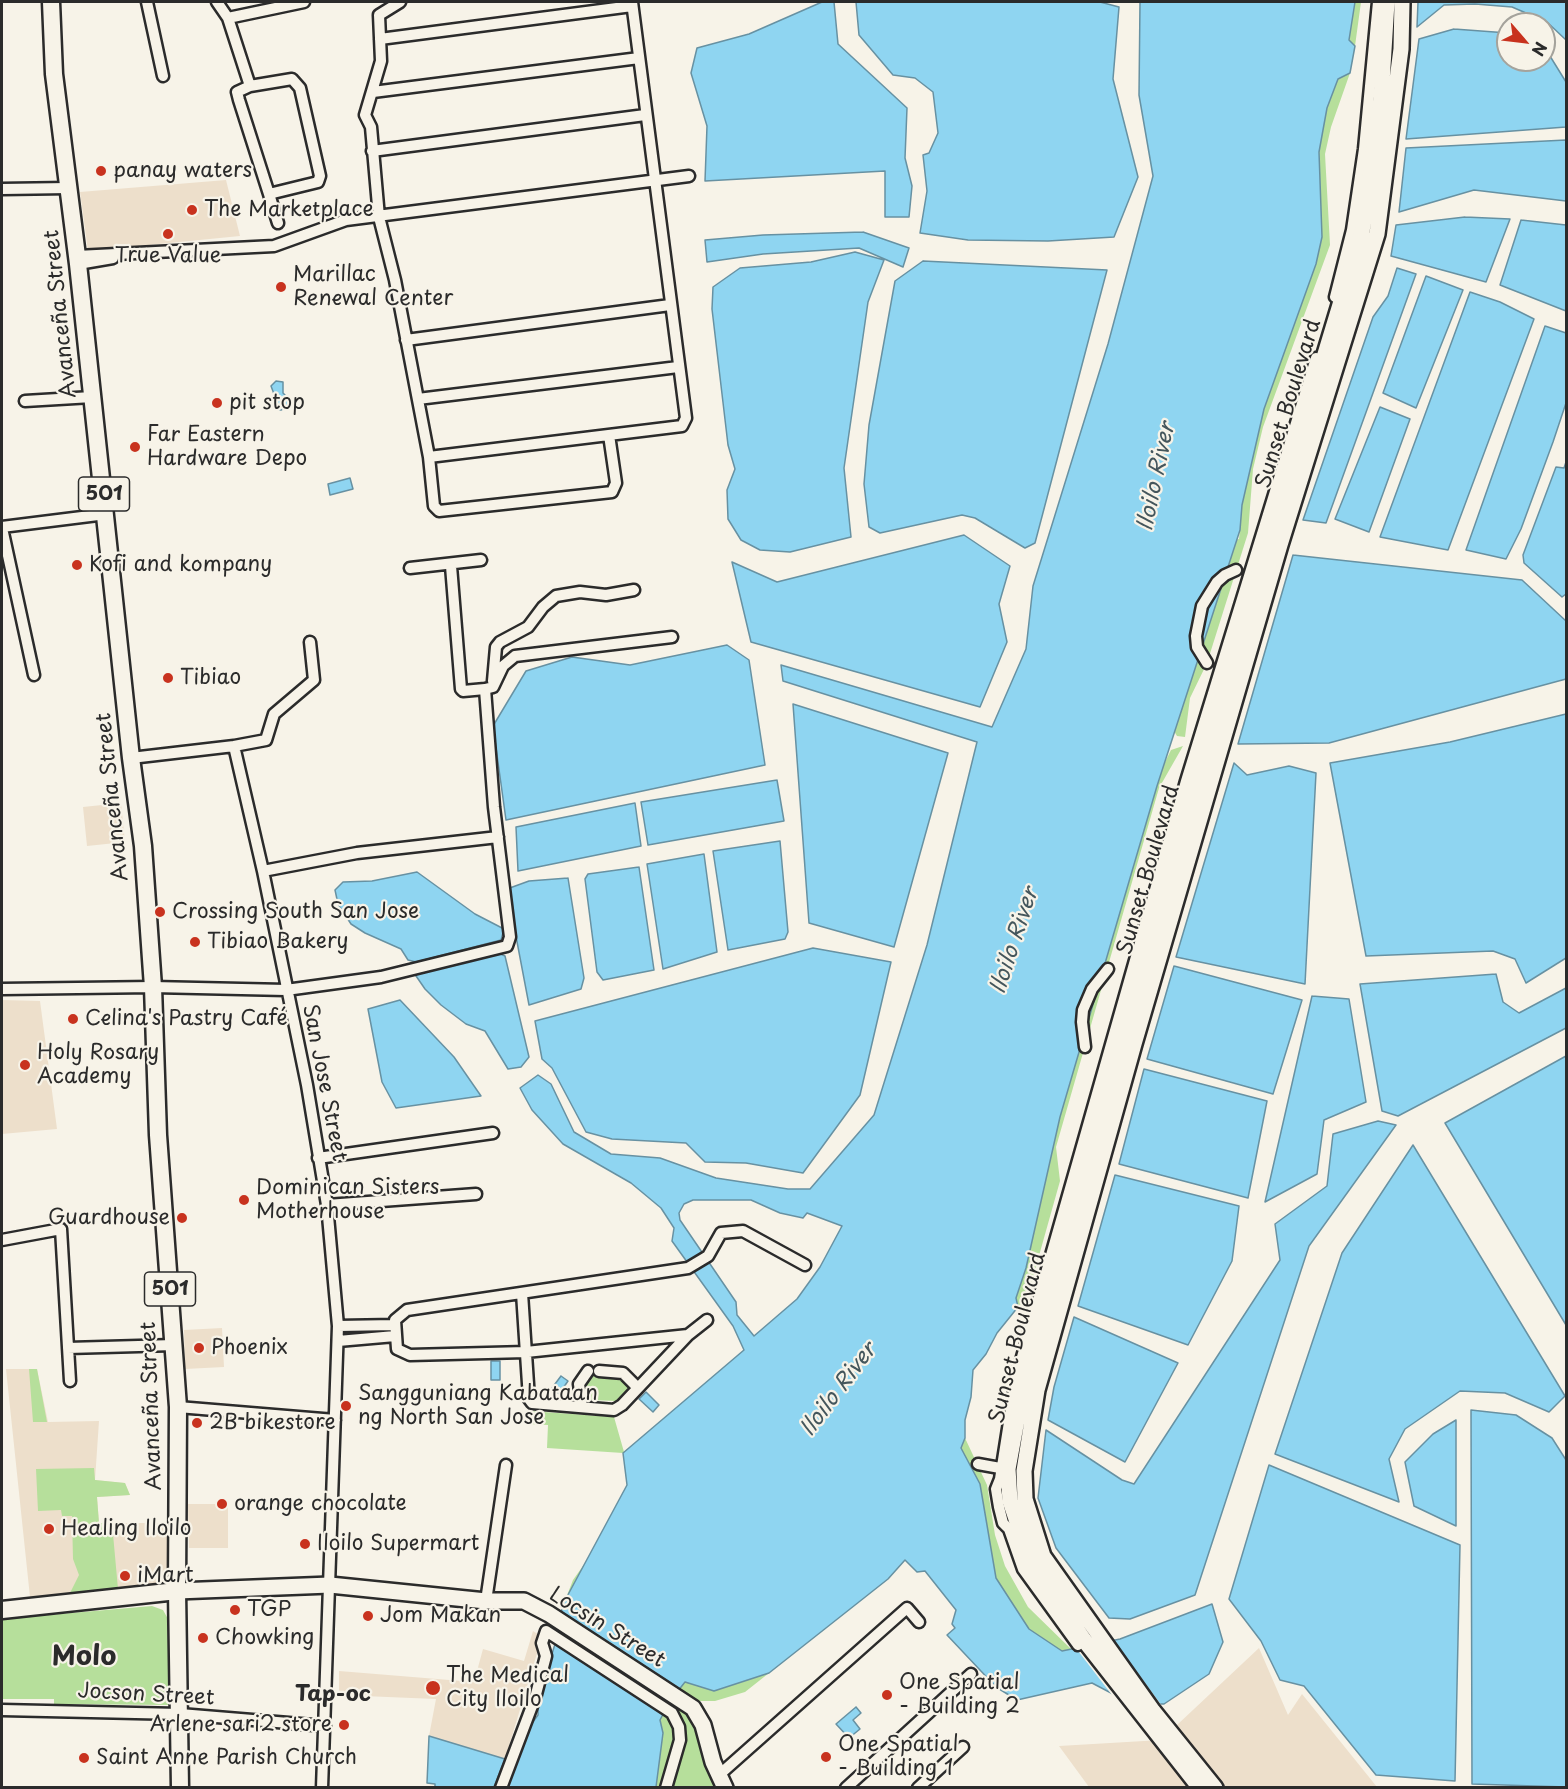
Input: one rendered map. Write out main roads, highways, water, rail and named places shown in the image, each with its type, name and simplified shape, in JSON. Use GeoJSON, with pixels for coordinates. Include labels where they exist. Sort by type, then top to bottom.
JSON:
{"type":"FeatureCollection","features":[{"type":"Feature","properties":{"kind":"main road","name":"Avanceña Street"},"geometry":{"type":"LineString","coordinates":[[51,2],[54,74],[78,260],[131,758],[143,846],[153,987],[158,1135],[178,1407],[177,1591]]}},
{"type":"Feature","properties":{"kind":"main road","name":"Sunset Boulevard"},"geometry":{"type":"LineString","coordinates":[[1369,233],[1387,2]]}},
{"type":"Feature","properties":{"kind":"main road","name":"Sunset Boulevard"},"geometry":{"type":"LineString","coordinates":[[1148,1714],[1086,1639],[1030,1562],[1010,1501],[1008,1469],[1024,1382],[1135,1017],[1193,790],[1369,233],[1401,49],[1401,2]]}},
{"type":"Feature","properties":{"kind":"main road","name":"Locsin Street"},"geometry":{"type":"LineString","coordinates":[[177,1591],[330,1585],[486,1601],[524,1601],[549,1614],[688,1704],[703,1725],[722,1781]]}},
{"type":"Feature","properties":{"kind":"main road"},"geometry":{"type":"LineString","coordinates":[[2,1610],[177,1591]]}},
{"type":"Feature","properties":{"kind":"main road","name":"501"},"geometry":{"type":"LineString","coordinates":[[177,1591],[180,1788]]}},
{"type":"Feature","properties":{"kind":"main road"},"geometry":{"type":"LineString","coordinates":[[1148,1714],[1200,1788]]}},
{"type":"Feature","properties":{"kind":"main road"},"geometry":{"type":"LineString","coordinates":[[1148,1714],[1215,1788]]}},
{"type":"Feature","properties":{"kind":"water"},"geometry":{"type":"Polygon","coordinates":[[[822,2],[834,2],[838,44],[907,108],[905,158],[912,186],[909,217],[885,217],[885,171],[705,181],[707,126],[691,73],[697,48],[749,34],[822,2]]]}},
{"type":"Feature","properties":{"kind":"water"},"geometry":{"type":"Polygon","coordinates":[[[856,2],[1100,2],[1119,7],[1113,79],[1138,177],[1114,237],[1048,241],[968,240],[920,233],[927,191],[923,155],[929,153],[938,133],[933,92],[915,78],[893,75],[859,35],[856,2]]]}},
{"type":"Feature","properties":{"kind":"water","name":"Iloilo River"},"geometry":{"type":"Polygon","coordinates":[[[1140,2],[1355,2],[1349,40],[1355,46],[1350,73],[1338,79],[1327,108],[1319,152],[1322,237],[1316,264],[1264,409],[1242,505],[1240,530],[1157,786],[1060,1117],[1026,1268],[1016,1298],[1018,1307],[997,1333],[986,1354],[973,1370],[971,1397],[965,1420],[965,1438],[961,1448],[980,1484],[996,1578],[1029,1629],[1062,1651],[1120,1639],[1212,1604],[1223,1642],[1209,1674],[1164,1704],[1132,1704],[1092,1683],[1017,1700],[996,1687],[947,1635],[955,1628],[952,1624],[956,1610],[925,1571],[917,1572],[905,1560],[888,1579],[769,1673],[714,1691],[685,1682],[670,1701],[660,1720],[663,1733],[656,1787],[504,1788],[527,1730],[538,1715],[538,1700],[555,1644],[563,1604],[627,1485],[623,1453],[744,1350],[733,1326],[672,1241],[674,1228],[661,1208],[631,1183],[563,1144],[532,1110],[520,1088],[538,1075],[551,1084],[574,1132],[611,1154],[660,1158],[716,1178],[788,1189],[810,1189],[874,1115],[927,945],[977,742],[783,681],[781,665],[992,727],[1026,649],[1033,586],[1108,344],[1153,176],[1139,95],[1140,2]],[[693,1200],[684,1204],[679,1213],[680,1220],[736,1302],[737,1315],[754,1336],[797,1299],[820,1267],[842,1226],[807,1213],[803,1218],[780,1213],[751,1200],[693,1200]]]}},
{"type":"Feature","properties":{"kind":"water"},"geometry":{"type":"Polygon","coordinates":[[[1418,2],[1566,2],[1566,40],[1556,31],[1556,12],[1524,12],[1512,7],[1475,4],[1444,5],[1417,27],[1418,2]]]}},
{"type":"Feature","properties":{"kind":"water"},"geometry":{"type":"Polygon","coordinates":[[[1454,29],[1496,32],[1496,72],[1556,72],[1556,66],[1566,82],[1566,127],[1406,139],[1419,39],[1454,29]]]}},
{"type":"Feature","properties":{"kind":"water"},"geometry":{"type":"Polygon","coordinates":[[[1566,140],[1566,201],[1474,190],[1399,212],[1406,148],[1566,140]]]}},
{"type":"Feature","properties":{"kind":"water"},"geometry":{"type":"Polygon","coordinates":[[[1465,217],[1510,219],[1486,282],[1391,256],[1396,225],[1465,217]]]}},
{"type":"Feature","properties":{"kind":"water"},"geometry":{"type":"Polygon","coordinates":[[[1521,220],[1566,225],[1566,311],[1500,285],[1521,220]]]}},
{"type":"Feature","properties":{"kind":"water"},"geometry":{"type":"Polygon","coordinates":[[[863,232],[909,248],[903,267],[859,248],[763,254],[707,262],[705,240],[763,235],[863,232]]]}},
{"type":"Feature","properties":{"kind":"water"},"geometry":{"type":"Polygon","coordinates":[[[855,252],[884,260],[868,302],[844,468],[851,537],[790,552],[760,550],[741,540],[728,519],[727,490],[735,469],[728,445],[712,309],[713,287],[740,268],[811,262],[855,252]]]}},
{"type":"Feature","properties":{"kind":"water"},"geometry":{"type":"Polygon","coordinates":[[[923,261],[1107,270],[1035,543],[1025,548],[975,518],[962,515],[880,533],[869,527],[864,484],[869,425],[895,281],[923,261]]]}},
{"type":"Feature","properties":{"kind":"water"},"geometry":{"type":"Polygon","coordinates":[[[1397,268],[1416,274],[1326,523],[1303,520],[1373,317],[1388,296],[1397,268]]]}},
{"type":"Feature","properties":{"kind":"water"},"geometry":{"type":"Polygon","coordinates":[[[1426,276],[1463,290],[1416,408],[1383,393],[1426,276]]]}},
{"type":"Feature","properties":{"kind":"water"},"geometry":{"type":"Polygon","coordinates":[[[1470,292],[1500,302],[1534,319],[1448,550],[1380,537],[1470,292]]]}},
{"type":"Feature","properties":{"kind":"water"},"geometry":{"type":"Polygon","coordinates":[[[1545,326],[1566,333],[1566,403],[1553,442],[1521,529],[1506,559],[1466,550],[1545,326]]]}},
{"type":"Feature","properties":{"kind":"water"},"geometry":{"type":"Polygon","coordinates":[[[276,381],[283,382],[283,393],[290,400],[288,406],[281,410],[275,409],[271,403],[274,394],[271,386],[276,381]]]}},
{"type":"Feature","properties":{"kind":"water"},"geometry":{"type":"Polygon","coordinates":[[[1380,407],[1410,419],[1369,532],[1335,519],[1380,407]]]}},
{"type":"Feature","properties":{"kind":"water"},"geometry":{"type":"Polygon","coordinates":[[[1566,462],[1566,594],[1562,597],[1524,563],[1523,555],[1556,467],[1564,468],[1566,462]]]}},
{"type":"Feature","properties":{"kind":"water"},"geometry":{"type":"Polygon","coordinates":[[[350,478],[353,489],[330,495],[328,484],[350,478]]]}},
{"type":"Feature","properties":{"kind":"water"},"geometry":{"type":"Polygon","coordinates":[[[964,535],[1010,566],[999,604],[1007,642],[980,707],[751,642],[732,562],[777,582],[964,535]]]}},
{"type":"Feature","properties":{"kind":"water"},"geometry":{"type":"Polygon","coordinates":[[[1293,555],[1522,580],[1566,621],[1566,679],[1329,743],[1238,744],[1293,555]]]}},
{"type":"Feature","properties":{"kind":"water"},"geometry":{"type":"Polygon","coordinates":[[[727,645],[749,660],[765,765],[506,820],[493,726],[526,671],[572,657],[630,665],[727,645]]]}},
{"type":"Feature","properties":{"kind":"water"},"geometry":{"type":"Polygon","coordinates":[[[793,704],[948,753],[894,947],[809,923],[793,704]]]}},
{"type":"Feature","properties":{"kind":"water"},"geometry":{"type":"Polygon","coordinates":[[[1566,714],[1566,958],[1526,983],[1515,959],[1493,951],[1366,956],[1330,763],[1450,742],[1566,714]]]}},
{"type":"Feature","properties":{"kind":"water"},"geometry":{"type":"Polygon","coordinates":[[[1234,763],[1247,775],[1289,766],[1316,773],[1305,984],[1176,957],[1234,763]]]}},
{"type":"Feature","properties":{"kind":"water"},"geometry":{"type":"Polygon","coordinates":[[[777,780],[784,821],[648,845],[641,802],[777,780]]]}},
{"type":"Feature","properties":{"kind":"water"},"geometry":{"type":"Polygon","coordinates":[[[635,803],[641,846],[518,871],[516,827],[635,803]]]}},
{"type":"Feature","properties":{"kind":"water"},"geometry":{"type":"Polygon","coordinates":[[[780,841],[788,932],[785,939],[728,950],[713,851],[780,841]]]}},
{"type":"Feature","properties":{"kind":"water"},"geometry":{"type":"Polygon","coordinates":[[[704,854],[717,952],[663,969],[647,864],[704,854]]]}},
{"type":"Feature","properties":{"kind":"water"},"geometry":{"type":"Polygon","coordinates":[[[639,867],[654,970],[603,980],[597,972],[585,879],[588,874],[639,867]]]}},
{"type":"Feature","properties":{"kind":"water"},"geometry":{"type":"Polygon","coordinates":[[[417,872],[475,914],[504,929],[501,940],[416,962],[408,960],[401,949],[351,924],[338,904],[335,890],[343,882],[372,881],[417,872]]]}},
{"type":"Feature","properties":{"kind":"water"},"geometry":{"type":"Polygon","coordinates":[[[568,878],[584,978],[581,989],[529,1005],[507,889],[529,881],[568,878]]]}},
{"type":"Feature","properties":{"kind":"water"},"geometry":{"type":"Polygon","coordinates":[[[813,948],[891,962],[860,1095],[803,1173],[746,1163],[705,1162],[686,1143],[612,1139],[586,1132],[552,1068],[542,1059],[535,1021],[813,948]]]}},
{"type":"Feature","properties":{"kind":"water"},"geometry":{"type":"Polygon","coordinates":[[[496,952],[505,956],[529,1057],[521,1067],[508,1069],[485,1031],[466,1024],[441,1005],[425,989],[414,973],[496,952]]]}},
{"type":"Feature","properties":{"kind":"water"},"geometry":{"type":"Polygon","coordinates":[[[1174,966],[1302,1000],[1273,1094],[1147,1059],[1174,966]]]}},
{"type":"Feature","properties":{"kind":"water"},"geometry":{"type":"Polygon","coordinates":[[[1496,974],[1503,1002],[1519,1013],[1566,988],[1566,1028],[1398,1116],[1382,1111],[1360,984],[1496,974]]]}},
{"type":"Feature","properties":{"kind":"water"},"geometry":{"type":"Polygon","coordinates":[[[1312,996],[1349,999],[1366,1102],[1324,1120],[1317,1174],[1265,1202],[1312,996]]]}},
{"type":"Feature","properties":{"kind":"water"},"geometry":{"type":"Polygon","coordinates":[[[400,1000],[454,1057],[481,1096],[396,1108],[382,1082],[368,1009],[400,1000]]]}},
{"type":"Feature","properties":{"kind":"water"},"geometry":{"type":"Polygon","coordinates":[[[1566,1056],[1566,1325],[1445,1123],[1566,1056]]]}},
{"type":"Feature","properties":{"kind":"water"},"geometry":{"type":"Polygon","coordinates":[[[1144,1069],[1267,1101],[1248,1198],[1119,1164],[1144,1069]]]}},
{"type":"Feature","properties":{"kind":"water"},"geometry":{"type":"Polygon","coordinates":[[[1378,1121],[1396,1125],[1309,1246],[1195,1595],[1130,1619],[1109,1618],[1056,1548],[1038,1498],[1046,1430],[1122,1480],[1134,1484],[1280,1260],[1275,1224],[1327,1186],[1333,1134],[1378,1121]]]}},
{"type":"Feature","properties":{"kind":"water"},"geometry":{"type":"Polygon","coordinates":[[[1413,1145],[1565,1396],[1549,1412],[1505,1393],[1460,1391],[1405,1429],[1389,1459],[1399,1502],[1275,1454],[1342,1253],[1413,1145]]]}},
{"type":"Feature","properties":{"kind":"water"},"geometry":{"type":"Polygon","coordinates":[[[1115,1175],[1239,1206],[1232,1261],[1188,1345],[1078,1306],[1115,1175]]]}},
{"type":"Feature","properties":{"kind":"water"},"geometry":{"type":"Polygon","coordinates":[[[1074,1317],[1178,1363],[1125,1462],[1048,1420],[1054,1387],[1074,1317]]]}},
{"type":"Feature","properties":{"kind":"water"},"geometry":{"type":"Polygon","coordinates":[[[491,1361],[500,1361],[500,1380],[491,1380],[491,1361]]]}},
{"type":"Feature","properties":{"kind":"water"},"geometry":{"type":"Polygon","coordinates":[[[561,1376],[568,1381],[559,1394],[552,1388],[561,1376]]]}},
{"type":"Feature","properties":{"kind":"water"},"geometry":{"type":"Polygon","coordinates":[[[646,1392],[659,1405],[653,1412],[639,1399],[646,1392]]]}},
{"type":"Feature","properties":{"kind":"water"},"geometry":{"type":"Polygon","coordinates":[[[1471,1410],[1516,1415],[1552,1438],[1566,1460],[1566,1787],[1472,1784],[1471,1410]]]}},
{"type":"Feature","properties":{"kind":"water"},"geometry":{"type":"Polygon","coordinates":[[[1456,1420],[1456,1526],[1414,1506],[1405,1462],[1433,1434],[1456,1420]]]}},
{"type":"Feature","properties":{"kind":"water"},"geometry":{"type":"Polygon","coordinates":[[[1269,1465],[1460,1545],[1455,1781],[1376,1775],[1304,1686],[1280,1680],[1261,1641],[1229,1599],[1269,1465]]]}},
{"type":"Feature","properties":{"kind":"water"},"geometry":{"type":"Polygon","coordinates":[[[856,1707],[861,1713],[853,1720],[860,1729],[849,1738],[836,1724],[856,1707]]]}},
{"type":"Feature","properties":{"kind":"water"},"geometry":{"type":"Polygon","coordinates":[[[429,1736],[505,1759],[494,1787],[435,1787],[435,1784],[427,1783],[429,1736]]]}},
{"type":"Feature","properties":{"kind":"place","name":"panay waters"},"geometry":{"type":"Point","coordinates":[101,171]}},
{"type":"Feature","properties":{"kind":"place","name":"The Marketplace"},"geometry":{"type":"Point","coordinates":[192,210]}},
{"type":"Feature","properties":{"kind":"place","name":"True Value"},"geometry":{"type":"Point","coordinates":[168,234]}},
{"type":"Feature","properties":{"kind":"place","name":"Marillac Renewal Center"},"geometry":{"type":"Point","coordinates":[281,287]}},
{"type":"Feature","properties":{"kind":"place","name":"pit stop"},"geometry":{"type":"Point","coordinates":[217,403]}},
{"type":"Feature","properties":{"kind":"place","name":"Far Eastern Hardware Depo"},"geometry":{"type":"Point","coordinates":[135,447]}},
{"type":"Feature","properties":{"kind":"place","name":"Kofi and kompany"},"geometry":{"type":"Point","coordinates":[77,565]}},
{"type":"Feature","properties":{"kind":"place","name":"Tibiao"},"geometry":{"type":"Point","coordinates":[168,678]}},
{"type":"Feature","properties":{"kind":"place","name":"Crossing South San Jose"},"geometry":{"type":"Point","coordinates":[160,912]}},
{"type":"Feature","properties":{"kind":"place","name":"Tibiao Bakery"},"geometry":{"type":"Point","coordinates":[195,942]}},
{"type":"Feature","properties":{"kind":"place","name":"Celina's Pastry Café"},"geometry":{"type":"Point","coordinates":[73,1019]}},
{"type":"Feature","properties":{"kind":"place","name":"Holy Rosary Academy"},"geometry":{"type":"Point","coordinates":[25,1065]}},
{"type":"Feature","properties":{"kind":"place","name":"Dominican Sisters Motherhouse"},"geometry":{"type":"Point","coordinates":[244,1200]}},
{"type":"Feature","properties":{"kind":"place","name":"Guardhouse"},"geometry":{"type":"Point","coordinates":[182,1218]}},
{"type":"Feature","properties":{"kind":"place","name":"Phoenix"},"geometry":{"type":"Point","coordinates":[199,1348]}},
{"type":"Feature","properties":{"kind":"place","name":"Sangguniang Kabataan ng North San Jose"},"geometry":{"type":"Point","coordinates":[346,1406]}},
{"type":"Feature","properties":{"kind":"place","name":"2B bikestore"},"geometry":{"type":"Point","coordinates":[197,1423]}},
{"type":"Feature","properties":{"kind":"place","name":"orange chocolate"},"geometry":{"type":"Point","coordinates":[222,1504]}},
{"type":"Feature","properties":{"kind":"place","name":"Healing Iloilo"},"geometry":{"type":"Point","coordinates":[49,1529]}},
{"type":"Feature","properties":{"kind":"place","name":"Iloilo Supermart"},"geometry":{"type":"Point","coordinates":[305,1544]}},
{"type":"Feature","properties":{"kind":"place","name":"iMart"},"geometry":{"type":"Point","coordinates":[125,1576]}},
{"type":"Feature","properties":{"kind":"place","name":"TGP"},"geometry":{"type":"Point","coordinates":[235,1610]}},
{"type":"Feature","properties":{"kind":"place","name":"Jom Makan"},"geometry":{"type":"Point","coordinates":[368,1616]}},
{"type":"Feature","properties":{"kind":"place","name":"Chowking"},"geometry":{"type":"Point","coordinates":[203,1638]}},
{"type":"Feature","properties":{"kind":"place","name":"The Medical City Iloilo"},"geometry":{"type":"Point","coordinates":[433,1688]}},
{"type":"Feature","properties":{"kind":"place","name":"One Spatial - Building 2"},"geometry":{"type":"Point","coordinates":[887,1695]}},
{"type":"Feature","properties":{"kind":"place","name":"Arlene sari2 store"},"geometry":{"type":"Point","coordinates":[344,1725]}},
{"type":"Feature","properties":{"kind":"place","name":"One Spatial - Building 1"},"geometry":{"type":"Point","coordinates":[826,1757]}},
{"type":"Feature","properties":{"kind":"place","name":"Saint Anne Parish Church"},"geometry":{"type":"Point","coordinates":[84,1758]}},
{"type":"Feature","properties":{"kind":"district","name":"Molo"},"geometry":{"type":"Point","coordinates":[84,1658]}},
{"type":"Feature","properties":{"kind":"district","name":"Tap-oc"},"geometry":{"type":"Point","coordinates":[333,1695]}}]}
